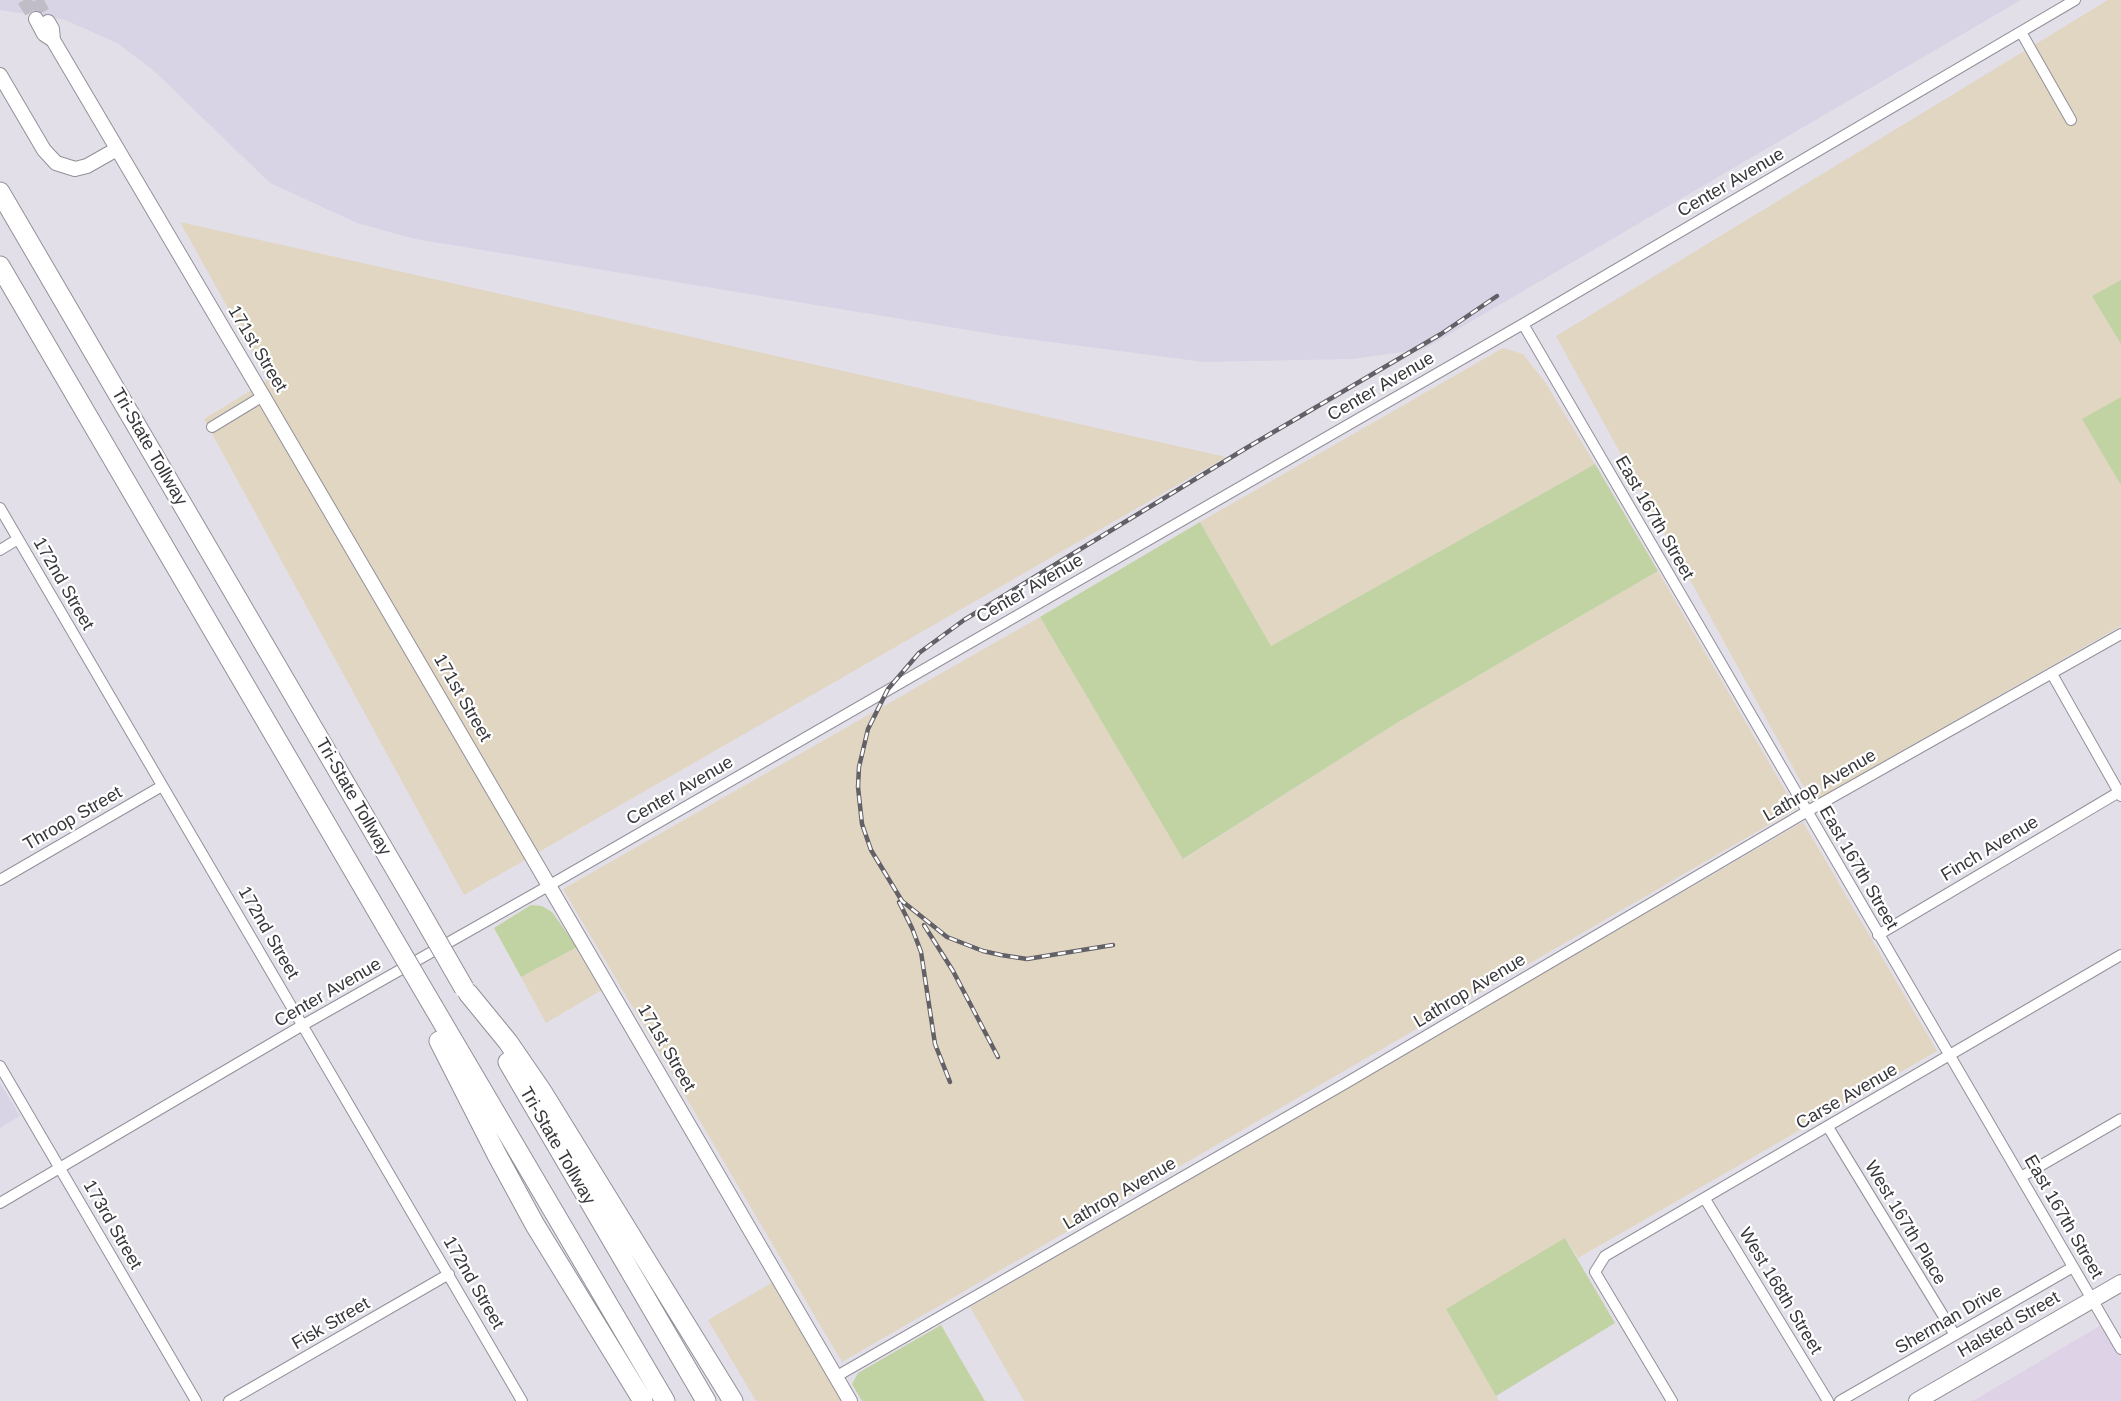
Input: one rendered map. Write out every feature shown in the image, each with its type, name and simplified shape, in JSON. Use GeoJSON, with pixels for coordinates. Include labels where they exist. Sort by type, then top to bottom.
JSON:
{"type":"FeatureCollection","features":[{"type":"Feature","properties":{"kind":"highway","name":"Tri-State Tollway"},"geometry":{"type":"LineString","coordinates":[[0,192],[706,1401]]}},
{"type":"Feature","properties":{"kind":"highway","name":"Tri-State Tollway"},"geometry":{"type":"LineString","coordinates":[[0,266],[389,932],[430,1011],[665,1401]]}},
{"type":"Feature","properties":{"kind":"highway"},"geometry":{"type":"LineString","coordinates":[[466,990],[508,1042],[543,1093],[733,1401]]}},
{"type":"Feature","properties":{"kind":"highway"},"geometry":{"type":"LineString","coordinates":[[430,1011],[497,1156],[535,1225],[628,1380],[643,1401]]}},
{"type":"Feature","properties":{"kind":"highway"},"geometry":{"type":"LineString","coordinates":[[628,1380],[637,1401]]}},
{"type":"Feature","properties":{"kind":"main road","name":"Halsted Street"},"geometry":{"type":"LineString","coordinates":[[1917,1401],[2121,1283]]}},
{"type":"Feature","properties":{"kind":"street","name":"Center Avenue"},"geometry":{"type":"LineString","coordinates":[[0,1203],[303,1025],[550,886],[1523,324],[2075,0]]}},
{"type":"Feature","properties":{"kind":"street","name":"171st Street"},"geometry":{"type":"LineString","coordinates":[[42,20],[44,34],[53,40],[263,396],[850,1401]]}},
{"type":"Feature","properties":{"kind":"street"},"geometry":{"type":"LineString","coordinates":[[2021,32],[2071,120]]}},
{"type":"Feature","properties":{"kind":"street"},"geometry":{"type":"LineString","coordinates":[[0,75],[44,150],[56,163],[74,169],[86,166],[117,149]]}},
{"type":"Feature","properties":{"kind":"street","name":"East 167th Street"},"geometry":{"type":"LineString","coordinates":[[1523,324],[2121,1349]]}},
{"type":"Feature","properties":{"kind":"street"},"geometry":{"type":"LineString","coordinates":[[212,427],[263,396]]}},
{"type":"Feature","properties":{"kind":"street","name":"172nd Street"},"geometry":{"type":"LineString","coordinates":[[0,508],[522,1401]]}},
{"type":"Feature","properties":{"kind":"street"},"geometry":{"type":"LineString","coordinates":[[0,550],[18,539]]}},
{"type":"Feature","properties":{"kind":"street","name":"Lathrop Avenue"},"geometry":{"type":"LineString","coordinates":[[836,1376],[1346,1083],[1806,812],[2121,634]]}},
{"type":"Feature","properties":{"kind":"street"},"geometry":{"type":"LineString","coordinates":[[2052,674],[2120,794]]}},
{"type":"Feature","properties":{"kind":"street","name":"Throop Street"},"geometry":{"type":"LineString","coordinates":[[0,880],[162,786]]}},
{"type":"Feature","properties":{"kind":"street","name":"Finch Avenue"},"geometry":{"type":"LineString","coordinates":[[1878,935],[2120,794]]}},
{"type":"Feature","properties":{"kind":"street","name":"Carse Avenue"},"geometry":{"type":"LineString","coordinates":[[1672,1401],[1595,1272],[1605,1256],[2121,955]]}},
{"type":"Feature","properties":{"kind":"street","name":"173rd Street"},"geometry":{"type":"LineString","coordinates":[[0,1066],[196,1401]]}},
{"type":"Feature","properties":{"kind":"street"},"geometry":{"type":"LineString","coordinates":[[2021,1177],[2121,1119]]}},
{"type":"Feature","properties":{"kind":"street","name":"West 167th Place"},"geometry":{"type":"LineString","coordinates":[[1828,1127],[1955,1335]]}},
{"type":"Feature","properties":{"kind":"street","name":"West 168th Street"},"geometry":{"type":"LineString","coordinates":[[1705,1199],[1828,1401]]}},
{"type":"Feature","properties":{"kind":"street","name":"Sherman Drive"},"geometry":{"type":"LineString","coordinates":[[1840,1401],[2074,1267]]}},
{"type":"Feature","properties":{"kind":"street","name":"Fisk Street"},"geometry":{"type":"LineString","coordinates":[[229,1401],[449,1274]]}},
{"type":"Feature","properties":{"kind":"shaded area"},"geometry":{"type":"Polygon","coordinates":[[[0,0],[2021,0],[1424,349],[1353,359],[1204,362],[1004,336],[415,239],[357,223],[270,183],[153,70],[117,43],[65,20],[0,10],[0,0]]]}},
{"type":"Feature","properties":{"kind":"shaded area"},"geometry":{"type":"Polygon","coordinates":[[[2108,0],[2121,0],[2121,626],[1812,802],[1556,336],[2108,0]]]}},
{"type":"Feature","properties":{"kind":"shaded area"},"geometry":{"type":"Polygon","coordinates":[[[180,222],[1226,457],[464,895],[204,419],[268,380],[180,222]]]}},
{"type":"Feature","properties":{"kind":"shaded area"},"geometry":{"type":"Polygon","coordinates":[[[1503,348],[1523,354],[1545,382],[1595,464],[1271,646],[1200,522],[1503,348]]]}},
{"type":"Feature","properties":{"kind":"shaded area"},"geometry":{"type":"Polygon","coordinates":[[[1658,571],[1796,809],[842,1362],[563,889],[1040,617],[1184,859],[1395,724],[1658,571]]]}},
{"type":"Feature","properties":{"kind":"shaded area"},"geometry":{"type":"Polygon","coordinates":[[[1803,822],[1937,1051],[1578,1258],[1566,1239],[1446,1309],[1499,1401],[1024,1401],[970,1307],[1803,822]]]}},
{"type":"Feature","properties":{"kind":"shaded area"},"geometry":{"type":"Polygon","coordinates":[[[577,947],[602,990],[546,1023],[521,977],[577,947]]]}},
{"type":"Feature","properties":{"kind":"shaded area"},"geometry":{"type":"Polygon","coordinates":[[[0,1083],[20,1116],[0,1128],[0,1083]]]}},
{"type":"Feature","properties":{"kind":"shaded area"},"geometry":{"type":"Polygon","coordinates":[[[773,1282],[842,1401],[756,1401],[708,1320],[773,1282]]]}},
{"type":"Feature","properties":{"kind":"shaded area"},"geometry":{"type":"Polygon","coordinates":[[[2106,1322],[2121,1349],[2121,1401],[1973,1401],[2106,1322]]]}},
{"type":"Feature","properties":{"kind":"green space"},"geometry":{"type":"Polygon","coordinates":[[[2121,280],[2121,344],[2092,296],[2121,280]]]}},
{"type":"Feature","properties":{"kind":"green space"},"geometry":{"type":"Polygon","coordinates":[[[2121,397],[2121,485],[2082,419],[2121,397]]]}},
{"type":"Feature","properties":{"kind":"green space"},"geometry":{"type":"Polygon","coordinates":[[[1595,464],[1658,571],[1395,724],[1183,859],[1040,617],[1200,522],[1271,646],[1595,464]]]}},
{"type":"Feature","properties":{"kind":"green space"},"geometry":{"type":"Polygon","coordinates":[[[531,905],[542,906],[552,912],[577,947],[521,977],[494,928],[531,905]]]}},
{"type":"Feature","properties":{"kind":"green space"},"geometry":{"type":"Polygon","coordinates":[[[1565,1238],[1615,1323],[1496,1396],[1446,1309],[1565,1238]]]}},
{"type":"Feature","properties":{"kind":"green space"},"geometry":{"type":"Polygon","coordinates":[[[941,1325],[985,1401],[862,1401],[852,1384],[858,1373],[941,1325]]]}},
{"type":"Feature","properties":{"kind":"tunnel"},"geometry":{"type":"LineString","coordinates":[[24,0],[36,19]]}},
{"type":"Feature","properties":{"kind":"tunnel"},"geometry":{"type":"LineString","coordinates":[[36,0],[48,22]]}},
{"type":"Feature","properties":{"kind":"railway"},"geometry":{"type":"LineString","coordinates":[[1113,945],[1027,959],[1001,955],[983,951],[947,937],[902,901],[871,850],[862,824],[858,787],[859,767],[868,729],[888,689],[919,653],[964,620],[1248,447],[1441,334],[1497,296]]}},
{"type":"Feature","properties":{"kind":"railway"},"geometry":{"type":"LineString","coordinates":[[899,902],[921,952],[935,1044],[950,1082]]}},
{"type":"Feature","properties":{"kind":"railway"},"geometry":{"type":"LineString","coordinates":[[924,925],[953,971],[998,1057]]}}]}
